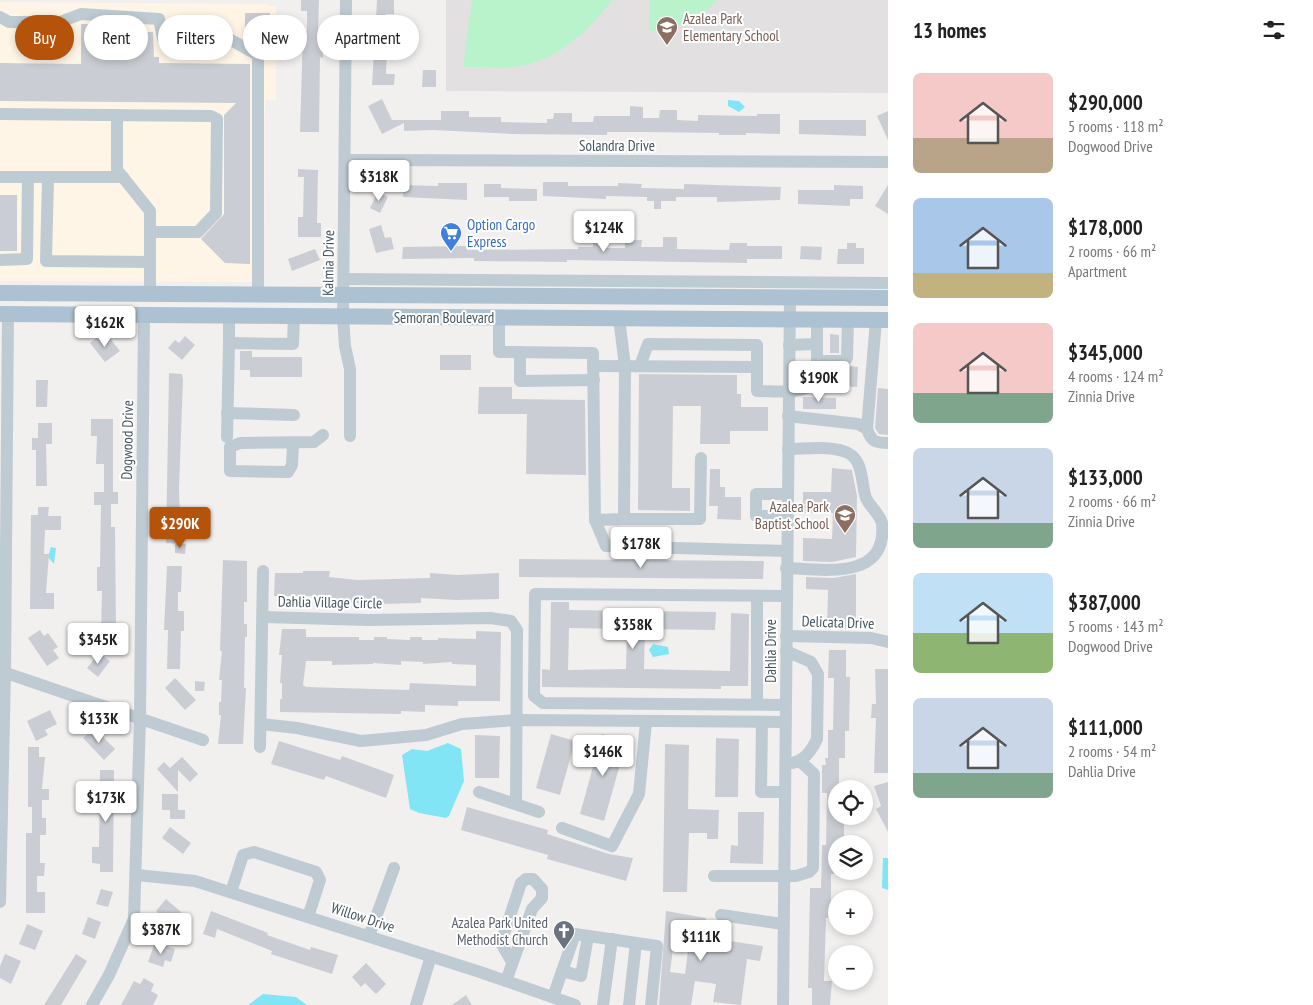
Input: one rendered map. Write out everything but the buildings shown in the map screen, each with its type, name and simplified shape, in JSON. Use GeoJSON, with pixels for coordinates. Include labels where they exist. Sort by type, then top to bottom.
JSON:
{"type":"FeatureCollection","features":[{"type":"Feature","properties":{"kind":"main road","name":"Semoran Boulevard"},"geometry":{"type":"LineString","coordinates":[[0,293],[258,294],[344,287],[888,298]]}},
{"type":"Feature","properties":{"kind":"main road","name":"Semoran Boulevard"},"geometry":{"type":"LineString","coordinates":[[4,314],[817,319],[848,320],[880,325]]}},
{"type":"Feature","properties":{"kind":"street","name":"Kalmia Drive"},"geometry":{"type":"LineString","coordinates":[[346,0],[343,316],[345,346],[350,369],[350,436]]}},
{"type":"Feature","properties":{"kind":"street"},"geometry":{"type":"LineString","coordinates":[[0,17],[9,22],[60,22],[81,14],[159,19],[163,38],[229,38],[258,55],[258,294]]}},
{"type":"Feature","properties":{"kind":"street"},"geometry":{"type":"LineString","coordinates":[[0,114],[212,116],[217,118],[216,213],[198,232],[150,232]]}},
{"type":"Feature","properties":{"kind":"street"},"geometry":{"type":"LineString","coordinates":[[117,115],[117,170],[150,211],[150,294]]}},
{"type":"Feature","properties":{"kind":"street","name":"Solandra Drive"},"geometry":{"type":"LineString","coordinates":[[345,160],[888,162]]}},
{"type":"Feature","properties":{"kind":"street"},"geometry":{"type":"LineString","coordinates":[[0,177],[122,176]]}},
{"type":"Feature","properties":{"kind":"street"},"geometry":{"type":"LineString","coordinates":[[0,260],[27,259],[28,177]]}},
{"type":"Feature","properties":{"kind":"street"},"geometry":{"type":"LineString","coordinates":[[48,177],[46,261],[150,262]]}},
{"type":"Feature","properties":{"kind":"street"},"geometry":{"type":"LineString","coordinates":[[344,287],[888,283]]}},
{"type":"Feature","properties":{"kind":"street","name":"Dahlia Drive"},"geometry":{"type":"LineString","coordinates":[[783,1005],[790,297]]}},
{"type":"Feature","properties":{"kind":"street"},"geometry":{"type":"LineString","coordinates":[[0,902],[4,314]]}},
{"type":"Feature","properties":{"kind":"street","name":"Dogwood Drive"},"geometry":{"type":"LineString","coordinates":[[92,1005],[109,975],[134,919],[137,875],[140,718],[144,316]]}},
{"type":"Feature","properties":{"kind":"street"},"geometry":{"type":"LineString","coordinates":[[228,436],[229,316]]}},
{"type":"Feature","properties":{"kind":"street"},"geometry":{"type":"LineString","coordinates":[[229,342],[293,344],[294,316]]}},
{"type":"Feature","properties":{"kind":"street"},"geometry":{"type":"LineString","coordinates":[[499,317],[499,352],[593,352],[595,520],[606,546],[786,551]]}},
{"type":"Feature","properties":{"kind":"street"},"geometry":{"type":"LineString","coordinates":[[619,318],[625,366],[624,519]]}},
{"type":"Feature","properties":{"kind":"street"},"geometry":{"type":"LineString","coordinates":[[640,366],[648,344],[757,345],[757,391],[789,391],[811,386],[815,383],[817,361],[817,319]]}},
{"type":"Feature","properties":{"kind":"street"},"geometry":{"type":"LineString","coordinates":[[817,361],[844,361],[847,358],[848,320]]}},
{"type":"Feature","properties":{"kind":"street"},"geometry":{"type":"LineString","coordinates":[[880,325],[866,429],[871,440],[876,443],[888,443]]}},
{"type":"Feature","properties":{"kind":"street"},"geometry":{"type":"LineString","coordinates":[[789,344],[817,344]]}},
{"type":"Feature","properties":{"kind":"street"},"geometry":{"type":"LineString","coordinates":[[520,352],[520,381],[594,380]]}},
{"type":"Feature","properties":{"kind":"street"},"geometry":{"type":"LineString","coordinates":[[593,366],[757,367]]}},
{"type":"Feature","properties":{"kind":"street"},"geometry":{"type":"LineString","coordinates":[[227,413],[294,415]]}},
{"type":"Feature","properties":{"kind":"street"},"geometry":{"type":"LineString","coordinates":[[788,416],[858,424],[866,429]]}},
{"type":"Feature","properties":{"kind":"street"},"geometry":{"type":"LineString","coordinates":[[293,444],[292,465],[288,472],[230,471],[230,447],[240,444],[314,442],[324,435]]}},
{"type":"Feature","properties":{"kind":"street"},"geometry":{"type":"LineString","coordinates":[[786,568],[854,569],[879,556],[884,534],[878,513],[867,500],[858,462],[850,454],[836,450],[788,449]]}},
{"type":"Feature","properties":{"kind":"street"},"geometry":{"type":"LineString","coordinates":[[595,520],[700,519],[700,458]]}},
{"type":"Feature","properties":{"kind":"street"},"geometry":{"type":"LineString","coordinates":[[787,494],[756,494],[756,516],[787,516]]}},
{"type":"Feature","properties":{"kind":"street"},"geometry":{"type":"LineString","coordinates":[[263,571],[264,617]]}},
{"type":"Feature","properties":{"kind":"street"},"geometry":{"type":"LineString","coordinates":[[785,705],[544,703],[534,696],[535,594],[786,596]]}},
{"type":"Feature","properties":{"kind":"street"},"geometry":{"type":"LineString","coordinates":[[757,596],[757,704]]}},
{"type":"Feature","properties":{"kind":"street","name":"Dahlia Village Circle"},"geometry":{"type":"LineString","coordinates":[[260,747],[264,617],[368,620],[490,618],[510,622],[518,630],[516,804]]}},
{"type":"Feature","properties":{"kind":"street","name":"Delicata Drive"},"geometry":{"type":"LineString","coordinates":[[786,636],[871,638],[888,642]]}},
{"type":"Feature","properties":{"kind":"street"},"geometry":{"type":"LineString","coordinates":[[785,764],[800,762],[813,748],[816,739],[818,674],[811,662],[786,651]]}},
{"type":"Feature","properties":{"kind":"street"},"geometry":{"type":"LineString","coordinates":[[2,672],[203,740]]}},
{"type":"Feature","properties":{"kind":"street"},"geometry":{"type":"LineString","coordinates":[[261,724],[297,728],[361,741],[426,735],[462,724],[517,720],[785,722]]}},
{"type":"Feature","properties":{"kind":"street"},"geometry":{"type":"LineString","coordinates":[[562,828],[612,846],[639,794],[646,722]]}},
{"type":"Feature","properties":{"kind":"street"},"geometry":{"type":"LineString","coordinates":[[762,722],[761,792],[784,792]]}},
{"type":"Feature","properties":{"kind":"street"},"geometry":{"type":"LineString","coordinates":[[714,876],[784,876],[809,872],[814,862],[814,774],[800,762]]}},
{"type":"Feature","properties":{"kind":"street"},"geometry":{"type":"LineString","coordinates":[[479,792],[539,812]]}},
{"type":"Feature","properties":{"kind":"street"},"geometry":{"type":"LineString","coordinates":[[231,892],[243,855],[254,852],[316,872],[320,880],[308,917]]}},
{"type":"Feature","properties":{"kind":"street"},"geometry":{"type":"LineString","coordinates":[[369,936],[394,868]]}},
{"type":"Feature","properties":{"kind":"street","name":"Willow Drive"},"geometry":{"type":"LineString","coordinates":[[137,875],[195,881],[431,956],[575,1005]]}},
{"type":"Feature","properties":{"kind":"street"},"geometry":{"type":"LineString","coordinates":[[506,981],[532,909],[542,898],[542,889],[533,879],[521,883],[501,943],[512,962]]}},
{"type":"Feature","properties":{"kind":"street"},"geometry":{"type":"LineString","coordinates":[[721,915],[783,924]]}},
{"type":"Feature","properties":{"kind":"street"},"geometry":{"type":"LineString","coordinates":[[553,997],[575,934],[657,946],[651,1005]]}},
{"type":"Feature","properties":{"kind":"street"},"geometry":{"type":"LineString","coordinates":[[562,971],[581,976],[588,936]]}},
{"type":"Feature","properties":{"kind":"street"},"geometry":{"type":"LineString","coordinates":[[603,1005],[612,939]]}},
{"type":"Feature","properties":{"kind":"street"},"geometry":{"type":"LineString","coordinates":[[628,1005],[636,943]]}},
{"type":"Feature","properties":{"kind":"street"},"geometry":{"type":"LineString","coordinates":[[416,1005],[431,956]]}},
{"type":"Feature","properties":{"kind":"shaded area","name":"Azalea Park Elementary School"},"geometry":{"type":"Polygon","coordinates":[[[446,0],[888,0],[888,93],[446,91],[446,0]]]}},
{"type":"Feature","properties":{"kind":"shaded area"},"geometry":{"type":"Polygon","coordinates":[[[0,2],[267,4],[267,6],[276,6],[276,15],[243,15],[243,60],[276,60],[276,100],[265,100],[264,282],[0,281],[0,2]]]}},
{"type":"Feature","properties":{"kind":"green space"},"geometry":{"type":"Polygon","coordinates":[[[472,0],[612,0],[581,34],[569,44],[543,59],[513,67],[463,67],[472,0]]]}},
{"type":"Feature","properties":{"kind":"green space"},"geometry":{"type":"Polygon","coordinates":[[[650,0],[717,0],[710,8],[687,23],[649,31],[650,0]]]}},
{"type":"Feature","properties":{"kind":"water"},"geometry":{"type":"Polygon","coordinates":[[[728,100],[739,101],[745,107],[739,112],[728,106],[728,100]]]}},
{"type":"Feature","properties":{"kind":"water"},"geometry":{"type":"Polygon","coordinates":[[[51,547],[56,548],[54,564],[48,557],[51,547]]]}},
{"type":"Feature","properties":{"kind":"water"},"geometry":{"type":"Polygon","coordinates":[[[653,644],[668,647],[669,654],[653,657],[649,650],[653,644]]]}},
{"type":"Feature","properties":{"kind":"water"},"geometry":{"type":"Polygon","coordinates":[[[448,743],[461,749],[464,781],[449,816],[446,818],[419,813],[410,809],[402,755],[412,749],[427,751],[448,743]]]}},
{"type":"Feature","properties":{"kind":"water"},"geometry":{"type":"Polygon","coordinates":[[[883,858],[888,858],[888,890],[882,888],[883,858]]]}},
{"type":"Feature","properties":{"kind":"water"},"geometry":{"type":"Polygon","coordinates":[[[263,994],[296,997],[307,1005],[248,1005],[263,994]]]}},
{"type":"Feature","properties":{"kind":"place","name":"Azalea Park Elementary School"},"geometry":{"type":"Point","coordinates":[667,46]}},
{"type":"Feature","properties":{"kind":"place","name":"Option Cargo Express"},"geometry":{"type":"Point","coordinates":[451,252]}},
{"type":"Feature","properties":{"kind":"place","name":"Azalea Park Baptist School"},"geometry":{"type":"Point","coordinates":[845,534]}},
{"type":"Feature","properties":{"kind":"place","name":"Azalea Park United Methodist Church"},"geometry":{"type":"Point","coordinates":[564,950]}}]}
